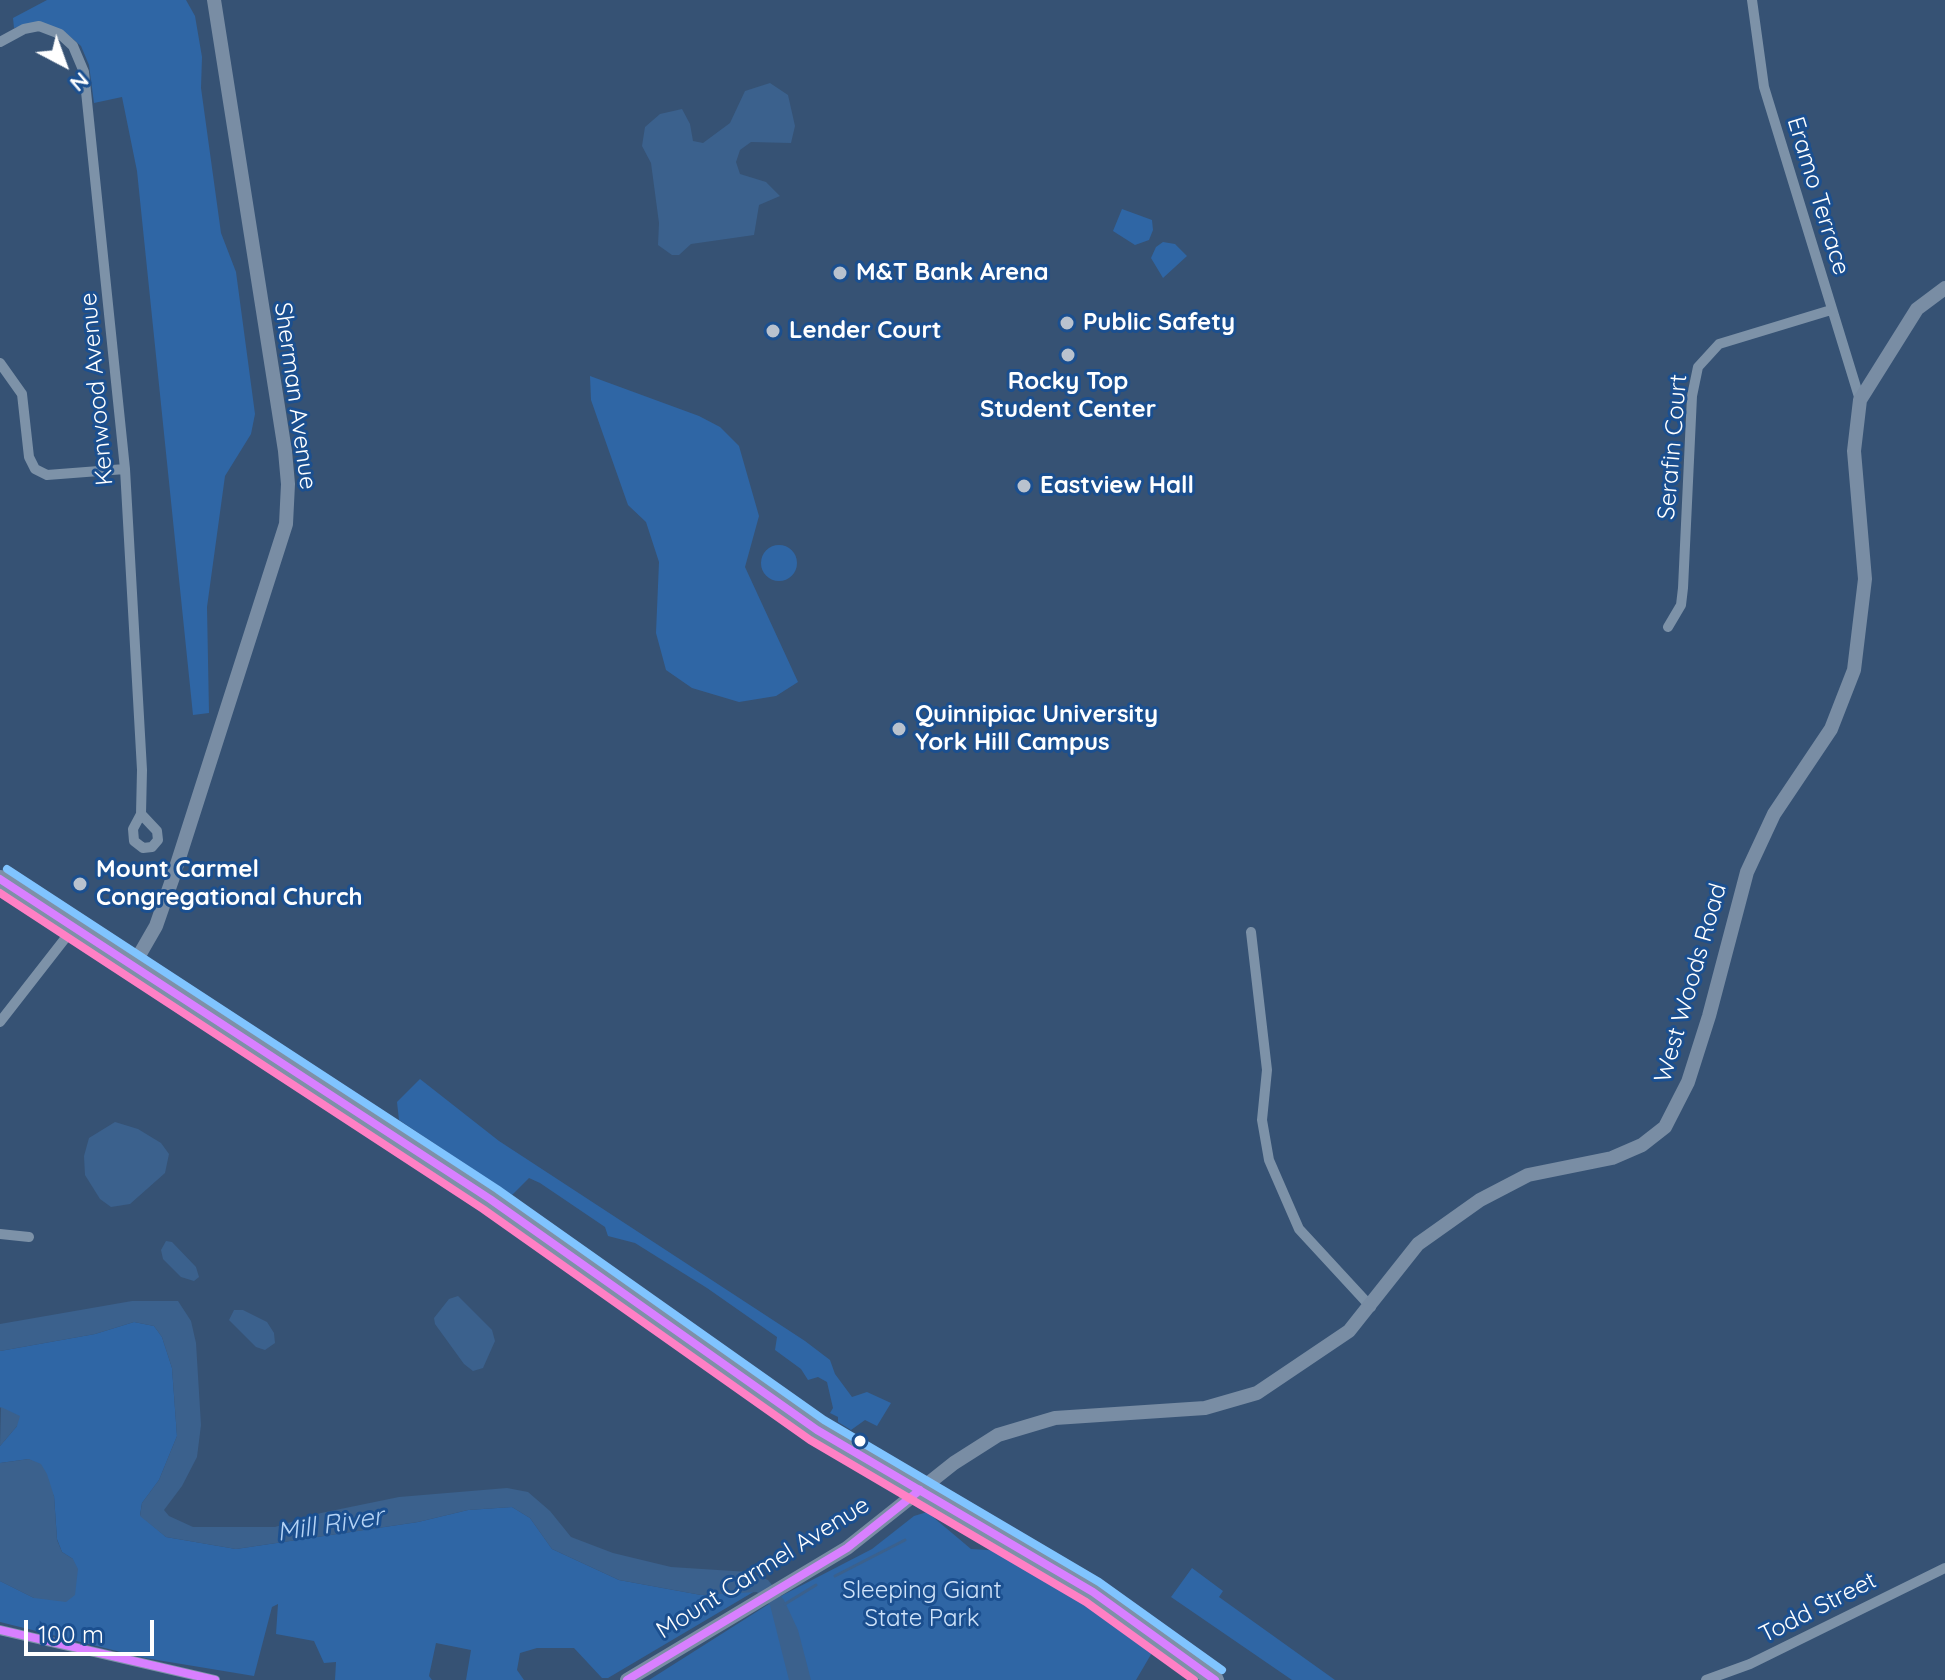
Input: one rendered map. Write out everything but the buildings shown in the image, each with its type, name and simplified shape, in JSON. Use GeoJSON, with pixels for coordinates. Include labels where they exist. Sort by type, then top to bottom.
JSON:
{"type":"FeatureCollection","features":[{"type":"Feature","properties":{"kind":"highway"},"geometry":{"type":"LineString","coordinates":[[0,879],[490,1199],[817,1430],[1093,1592],[1215,1680]]}},
{"type":"Feature","properties":{"kind":"main road","name":"Sherman Avenue"},"geometry":{"type":"LineString","coordinates":[[133,966],[156,926],[280,551],[286,524],[288,484],[214,0]]}},
{"type":"Feature","properties":{"kind":"main road","name":"West Woods Road"},"geometry":{"type":"LineString","coordinates":[[920,1490],[979,1445],[1036,1421],[1069,1416],[1205,1408],[1257,1393],[1340,1338],[1371,1307],[1418,1244],[1480,1200],[1528,1175],[1599,1161],[1637,1147],[1665,1127],[1676,1109],[1709,1016],[1747,872],[1778,807],[1831,729],[1854,670],[1865,579],[1854,451],[1860,400],[1915,311],[1933,294],[1945,288]]}},
{"type":"Feature","properties":{"kind":"main road","name":"Mount Carmel Avenue"},"geometry":{"type":"LineString","coordinates":[[627,1680],[865,1535],[920,1490]]}},
{"type":"Feature","properties":{"kind":"street","name":"Eramo Terrace"},"geometry":{"type":"LineString","coordinates":[[1752,0],[1764,87],[1860,400]]}},
{"type":"Feature","properties":{"kind":"street","name":"Kenwood Avenue"},"geometry":{"type":"LineString","coordinates":[[0,42],[24,29],[39,26],[60,34],[73,46],[84,72],[125,469],[142,770],[141,814]]}},
{"type":"Feature","properties":{"kind":"street","name":"Serafin Court"},"geometry":{"type":"LineString","coordinates":[[1668,627],[1681,605],[1683,588],[1692,396],[1698,367],[1719,344],[1831,310]]}},
{"type":"Feature","properties":{"kind":"street"},"geometry":{"type":"LineString","coordinates":[[2,371],[22,394],[29,457],[35,469],[47,475],[125,469]]}},
{"type":"Feature","properties":{"kind":"street"},"geometry":{"type":"LineString","coordinates":[[1,1018],[74,927]]}},
{"type":"Feature","properties":{"kind":"street"},"geometry":{"type":"LineString","coordinates":[[1251,932],[1267,1061],[1262,1120],[1269,1160],[1299,1229],[1371,1307]]}},
{"type":"Feature","properties":{"kind":"street"},"geometry":{"type":"LineString","coordinates":[[0,1234],[29,1237]]}},
{"type":"Feature","properties":{"kind":"street","name":"Todd Street"},"geometry":{"type":"LineString","coordinates":[[1706,1680],[1750,1664],[1945,1568]]}},
{"type":"Feature","properties":{"kind":"street"},"geometry":{"type":"LineString","coordinates":[[0,1630],[215,1680]]}},
{"type":"Feature","properties":{"kind":"green space"},"geometry":{"type":"Polygon","coordinates":[[[47,0],[186,0],[195,16],[202,57],[201,88],[221,233],[236,272],[255,414],[251,434],[225,476],[207,607],[209,713],[193,715],[137,171],[122,97],[94,103],[89,65],[81,46],[67,34],[48,26],[30,24],[14,28],[13,18],[47,0]]]}},
{"type":"Feature","properties":{"kind":"green space"},"geometry":{"type":"Polygon","coordinates":[[[1122,209],[1152,220],[1153,230],[1149,240],[1135,245],[1113,231],[1122,209]]]}},
{"type":"Feature","properties":{"kind":"green space"},"geometry":{"type":"Polygon","coordinates":[[[1163,242],[1175,244],[1187,256],[1163,278],[1151,258],[1156,247],[1163,242]]]}},
{"type":"Feature","properties":{"kind":"green space"},"geometry":{"type":"Polygon","coordinates":[[[590,376],[699,416],[720,427],[739,446],[759,516],[745,567],[798,682],[776,696],[739,702],[692,688],[666,670],[656,633],[659,562],[646,522],[628,505],[591,400],[590,376]]]}},
{"type":"Feature","properties":{"kind":"green space"},"geometry":{"type":"Polygon","coordinates":[[[779,545],[792,550],[797,563],[792,576],[779,581],[766,576],[761,563],[766,550],[779,545]]]}},
{"type":"Feature","properties":{"kind":"green space"},"geometry":{"type":"Polygon","coordinates":[[[420,1079],[499,1141],[805,1341],[830,1360],[835,1374],[852,1397],[867,1392],[891,1403],[877,1426],[865,1420],[851,1430],[838,1422],[838,1417],[830,1413],[833,1408],[827,1382],[818,1377],[808,1380],[801,1369],[775,1350],[777,1337],[707,1288],[635,1243],[608,1236],[605,1227],[540,1183],[529,1178],[512,1195],[399,1120],[397,1102],[420,1079]]]}},
{"type":"Feature","properties":{"kind":"green space"},"geometry":{"type":"Polygon","coordinates":[[[134,1322],[154,1326],[162,1337],[172,1368],[177,1436],[159,1480],[142,1503],[140,1515],[166,1537],[236,1549],[418,1522],[468,1510],[512,1507],[530,1518],[552,1549],[619,1580],[701,1595],[755,1591],[608,1678],[602,1678],[574,1648],[537,1648],[520,1653],[517,1670],[524,1680],[466,1680],[471,1650],[436,1643],[429,1676],[432,1680],[335,1680],[336,1662],[324,1663],[314,1641],[276,1634],[278,1604],[272,1607],[254,1676],[145,1658],[0,1622],[0,1581],[34,1598],[73,1559],[62,1552],[57,1539],[54,1496],[29,1459],[0,1463],[0,1446],[17,1426],[0,1407],[0,1351],[95,1334],[134,1322]]]}},
{"type":"Feature","properties":{"kind":"green space","name":"Sleeping Giant State Park"},"geometry":{"type":"Polygon","coordinates":[[[927,1512],[971,1549],[1002,1551],[1076,1594],[1151,1644],[1148,1648],[1153,1651],[1136,1680],[649,1680],[783,1595],[872,1549],[914,1516],[927,1512]]]}},
{"type":"Feature","properties":{"kind":"green space"},"geometry":{"type":"Polygon","coordinates":[[[1192,1568],[1223,1591],[1219,1597],[1335,1680],[1292,1680],[1171,1597],[1192,1568]]]}},
{"type":"Feature","properties":{"kind":"water"},"geometry":{"type":"Polygon","coordinates":[[[770,83],[788,95],[795,126],[791,143],[751,142],[740,150],[736,162],[740,174],[766,182],[780,196],[759,205],[754,235],[691,244],[679,255],[672,255],[658,245],[659,223],[651,163],[642,146],[645,127],[660,114],[682,109],[690,124],[693,141],[703,143],[730,123],[745,91],[770,83]]]}},
{"type":"Feature","properties":{"kind":"water"},"geometry":{"type":"Polygon","coordinates":[[[115,1122],[138,1129],[161,1143],[169,1154],[165,1173],[130,1204],[111,1207],[100,1199],[85,1175],[84,1156],[89,1138],[115,1122]]]}},
{"type":"Feature","properties":{"kind":"water"},"geometry":{"type":"Polygon","coordinates":[[[166,1241],[172,1242],[196,1267],[199,1277],[194,1281],[181,1277],[163,1259],[161,1250],[166,1241]]]}},
{"type":"Feature","properties":{"kind":"water"},"geometry":{"type":"Polygon","coordinates":[[[458,1296],[492,1330],[495,1341],[483,1368],[473,1371],[464,1364],[435,1324],[434,1318],[449,1299],[458,1296]]]}},
{"type":"Feature","properties":{"kind":"water","name":"Mill River"},"geometry":{"type":"Polygon","coordinates":[[[132,1301],[178,1301],[191,1321],[196,1343],[201,1425],[197,1457],[182,1486],[164,1510],[169,1516],[193,1527],[275,1527],[321,1513],[399,1497],[507,1488],[528,1492],[550,1511],[571,1537],[613,1553],[671,1567],[749,1572],[768,1580],[784,1600],[798,1630],[811,1680],[789,1680],[770,1605],[757,1592],[701,1595],[619,1580],[552,1549],[530,1518],[512,1507],[468,1510],[418,1522],[236,1549],[166,1537],[140,1516],[142,1503],[159,1480],[177,1436],[172,1368],[162,1337],[154,1326],[134,1322],[95,1334],[0,1351],[0,1324],[132,1301]]]}},
{"type":"Feature","properties":{"kind":"water"},"geometry":{"type":"Polygon","coordinates":[[[234,1310],[243,1310],[267,1322],[274,1333],[275,1343],[265,1350],[256,1347],[229,1320],[234,1310]]]}},
{"type":"Feature","properties":{"kind":"water"},"geometry":{"type":"Polygon","coordinates":[[[1,1407],[20,1416],[17,1426],[0,1446],[1,1407]]]}},
{"type":"Feature","properties":{"kind":"water"},"geometry":{"type":"Polygon","coordinates":[[[29,1459],[41,1464],[47,1474],[54,1496],[57,1540],[62,1552],[73,1559],[78,1569],[75,1595],[66,1602],[34,1598],[0,1581],[0,1463],[29,1459]]]}},
{"type":"Feature","properties":{"kind":"waterway"},"geometry":{"type":"LineString","coordinates":[[835,1576],[905,1540]]}},
{"type":"Feature","properties":{"kind":"waterway"},"geometry":{"type":"LineString","coordinates":[[785,1604],[816,1585]]}},
{"type":"Feature","properties":{"kind":"transit line"},"geometry":{"type":"LineString","coordinates":[[7,869],[497,1189],[824,1420],[1099,1582],[1222,1670]]}},
{"type":"Feature","properties":{"kind":"transit line"},"geometry":{"type":"LineString","coordinates":[[0,879],[490,1199],[817,1430],[1093,1592],[1215,1680]]}},
{"type":"Feature","properties":{"kind":"transit line"},"geometry":{"type":"LineString","coordinates":[[0,893],[483,1209],[810,1440],[1086,1602],[1194,1680]]}},
{"type":"Feature","properties":{"kind":"transit line"},"geometry":{"type":"LineString","coordinates":[[627,1680],[847,1548],[920,1490]]}},
{"type":"Feature","properties":{"kind":"transit line"},"geometry":{"type":"LineString","coordinates":[[0,1630],[215,1680]]}},
{"type":"Feature","properties":{"kind":"place","name":"M&T Bank Arena"},"geometry":{"type":"Point","coordinates":[840,273]}},
{"type":"Feature","properties":{"kind":"place","name":"Public Safety"},"geometry":{"type":"Point","coordinates":[1067,323]}},
{"type":"Feature","properties":{"kind":"place","name":"Lender Court"},"geometry":{"type":"Point","coordinates":[773,331]}},
{"type":"Feature","properties":{"kind":"place","name":"Rocky Top Student Center"},"geometry":{"type":"Point","coordinates":[1068,355]}},
{"type":"Feature","properties":{"kind":"place","name":"Eastview Hall"},"geometry":{"type":"Point","coordinates":[1024,486]}},
{"type":"Feature","properties":{"kind":"place","name":"Quinnipiac University York Hill Campus"},"geometry":{"type":"Point","coordinates":[899,729]}},
{"type":"Feature","properties":{"kind":"place","name":"Mount Carmel Congregational Church"},"geometry":{"type":"Point","coordinates":[80,884]}}]}
